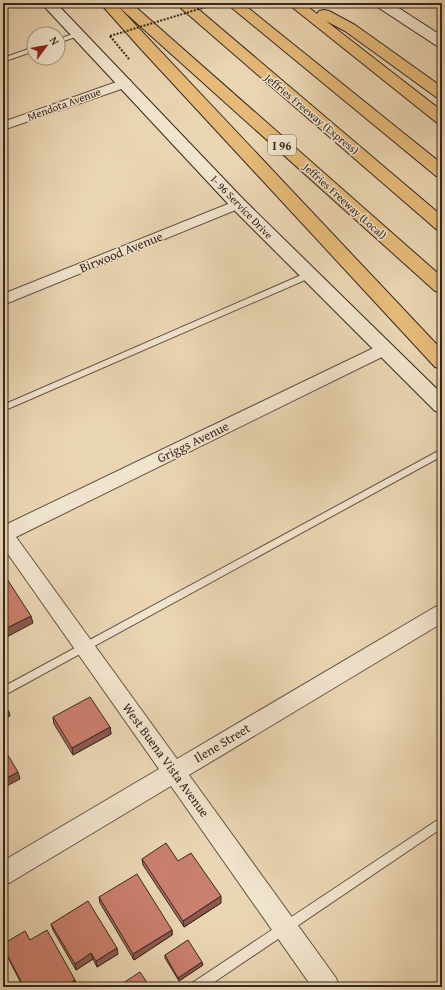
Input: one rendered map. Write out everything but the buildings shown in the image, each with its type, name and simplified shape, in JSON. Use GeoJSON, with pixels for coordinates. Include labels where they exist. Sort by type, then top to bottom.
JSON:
{"type":"FeatureCollection","features":[{"type":"Feature","properties":{"kind":"highway"},"geometry":{"type":"LineString","coordinates":[[107,3],[442,362]]}},
{"type":"Feature","properties":{"kind":"highway","name":"Jeffries Freeway (Local)"},"geometry":{"type":"LineString","coordinates":[[123,3],[442,287]]}},
{"type":"Feature","properties":{"kind":"highway","name":"Jeffries Freeway (Express)"},"geometry":{"type":"LineString","coordinates":[[182,3],[442,225]]}},
{"type":"Feature","properties":{"kind":"highway"},"geometry":{"type":"LineString","coordinates":[[233,3],[442,172]]}},
{"type":"Feature","properties":{"kind":"highway"},"geometry":{"type":"LineString","coordinates":[[294,3],[442,119]]}},
{"type":"Feature","properties":{"kind":"highway"},"geometry":{"type":"LineString","coordinates":[[305,3],[350,28],[442,94]]}},
{"type":"Feature","properties":{"kind":"street","name":"I- 96 Service Drive"},"geometry":{"type":"LineString","coordinates":[[48,3],[79,34],[238,204],[442,406]]}},
{"type":"Feature","properties":{"kind":"street"},"geometry":{"type":"LineString","coordinates":[[381,3],[442,43]]}},
{"type":"Feature","properties":{"kind":"street","name":"Mendota Avenue"},"geometry":{"type":"LineString","coordinates":[[3,126],[125,83]]}},
{"type":"Feature","properties":{"kind":"street","name":"Birwood Avenue"},"geometry":{"type":"LineString","coordinates":[[3,300],[238,204]]}},
{"type":"Feature","properties":{"kind":"street","name":"Griggs Avenue"},"geometry":{"type":"LineString","coordinates":[[3,534],[384,349]]}},
{"type":"Feature","properties":{"kind":"street","name":"West Buena Vista Avenue"},"geometry":{"type":"LineString","coordinates":[[3,534],[175,772],[327,987]]}},
{"type":"Feature","properties":{"kind":"street","name":"Ilene Street"},"geometry":{"type":"LineString","coordinates":[[3,874],[442,613]]}},
{"type":"Feature","properties":{"kind":"lane"},"geometry":{"type":"LineString","coordinates":[[66,39],[79,34]]}},
{"type":"Feature","properties":{"kind":"lane"},"geometry":{"type":"LineString","coordinates":[[3,60],[26,52]]}},
{"type":"Feature","properties":{"kind":"lane"},"geometry":{"type":"LineString","coordinates":[[3,408],[310,275]]}},
{"type":"Feature","properties":{"kind":"lane"},"geometry":{"type":"LineString","coordinates":[[3,692],[86,648],[442,452]]}},
{"type":"Feature","properties":{"kind":"lane"},"geometry":{"type":"LineString","coordinates":[[196,987],[442,822]]}},
{"type":"Feature","properties":{"kind":"path"},"geometry":{"type":"LineString","coordinates":[[110,36],[219,3]]}}]}
